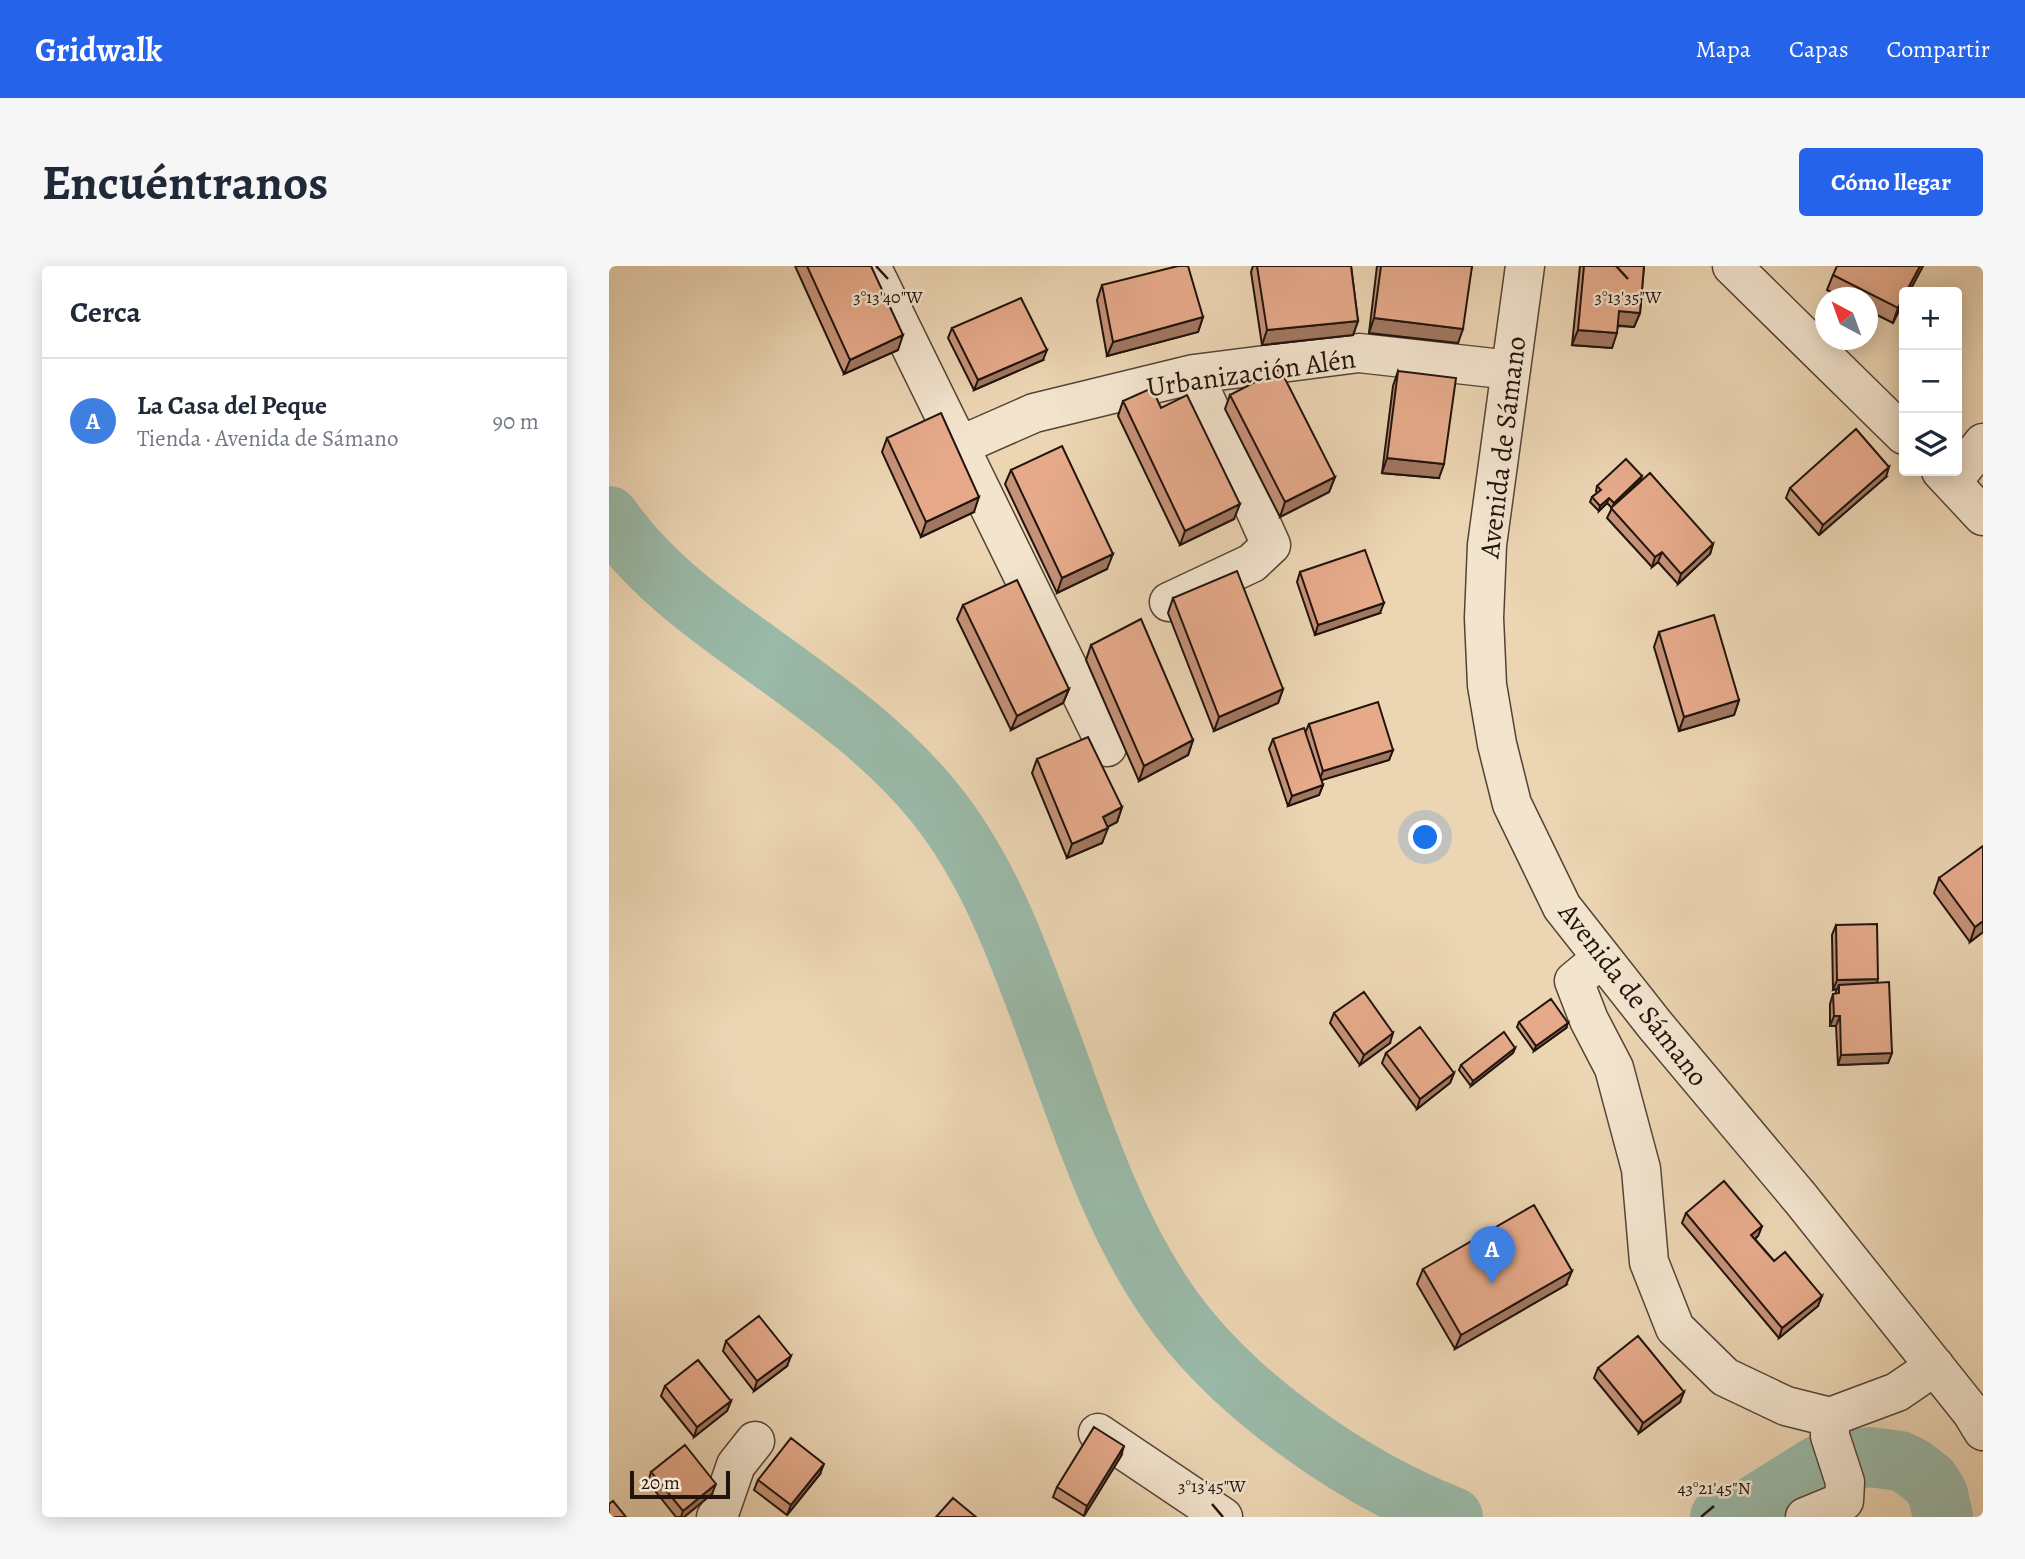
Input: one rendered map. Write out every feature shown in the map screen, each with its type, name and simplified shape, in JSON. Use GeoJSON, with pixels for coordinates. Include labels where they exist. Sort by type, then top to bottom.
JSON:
{"type":"FeatureCollection","features":[{"type":"Feature","properties":{"kind":"street"},"geometry":{"type":"LineString","coordinates":[[871,266],[1107,747]]}},
{"type":"Feature","properties":{"kind":"street","name":"Avenida de Sámano"},"geometry":{"type":"LineString","coordinates":[[1525,266],[1487,545],[1485,618],[1487,685],[1497,744],[1512,804],[1562,907],[1655,1025],[1801,1199],[1972,1413],[1983,1431]]}},
{"type":"Feature","properties":{"kind":"street"},"geometry":{"type":"LineString","coordinates":[[1732,266],[1766,279],[1899,429]]}},
{"type":"Feature","properties":{"kind":"street","name":"Urbanización Alén"},"geometry":{"type":"LineString","coordinates":[[959,446],[1034,413],[1194,374],[1359,354],[1511,370]]}},
{"type":"Feature","properties":{"kind":"street"},"geometry":{"type":"LineString","coordinates":[[1169,601],[1252,563],[1271,545],[1194,374]]}},
{"type":"Feature","properties":{"kind":"street"},"geometry":{"type":"LineString","coordinates":[[1962,462],[1983,443]]}},
{"type":"Feature","properties":{"kind":"street"},"geometry":{"type":"LineString","coordinates":[[1946,476],[1983,516]]}},
{"type":"Feature","properties":{"kind":"street"},"geometry":{"type":"LineString","coordinates":[[1602,958],[1574,981],[1589,1020],[1613,1068],[1640,1169],[1649,1262],[1675,1328],[1725,1377],[1830,1427],[1845,1482],[1844,1501],[1805,1517]]}},
{"type":"Feature","properties":{"kind":"street"},"geometry":{"type":"LineString","coordinates":[[1830,1427],[1897,1392],[1935,1366]]}},
{"type":"Feature","properties":{"kind":"street"},"geometry":{"type":"LineString","coordinates":[[1098,1433],[1223,1517]]}},
{"type":"Feature","properties":{"kind":"street"},"geometry":{"type":"LineString","coordinates":[[716,1517],[736,1465],[755,1441]]}},
{"type":"Feature","properties":{"kind":"building"},"geometry":{"type":"Polygon","coordinates":[[[807,266],[871,266],[903,335],[850,360],[807,266]]]}},
{"type":"Feature","properties":{"kind":"building"},"geometry":{"type":"Polygon","coordinates":[[[1178,266],[1188,266],[1203,317],[1113,342],[1102,285],[1178,266]]]}},
{"type":"Feature","properties":{"kind":"building"},"geometry":{"type":"Polygon","coordinates":[[[1257,266],[1351,266],[1358,321],[1267,330],[1257,266]]]}},
{"type":"Feature","properties":{"kind":"building"},"geometry":{"type":"Polygon","coordinates":[[[1381,266],[1472,266],[1463,329],[1374,318],[1381,266]]]}},
{"type":"Feature","properties":{"kind":"building"},"geometry":{"type":"Polygon","coordinates":[[[1584,266],[1644,266],[1640,313],[1619,311],[1617,333],[1578,330],[1584,266]]]}},
{"type":"Feature","properties":{"kind":"building"},"geometry":{"type":"Polygon","coordinates":[[[1837,266],[1920,266],[1909,287],[1899,287],[1898,308],[1878,298],[1878,287],[1857,287],[1833,275],[1837,266]]]}},
{"type":"Feature","properties":{"kind":"building"},"geometry":{"type":"Polygon","coordinates":[[[1021,298],[1047,350],[978,380],[952,328],[1021,298]]]}},
{"type":"Feature","properties":{"kind":"building"},"geometry":{"type":"Polygon","coordinates":[[[1280,369],[1335,477],[1285,502],[1230,395],[1280,369]]]}},
{"type":"Feature","properties":{"kind":"building"},"geometry":{"type":"Polygon","coordinates":[[[1398,371],[1456,378],[1444,464],[1387,458],[1398,371]]]}},
{"type":"Feature","properties":{"kind":"building"},"geometry":{"type":"Polygon","coordinates":[[[1152,388],[1161,408],[1187,395],[1240,504],[1185,531],[1123,401],[1152,388]]]}},
{"type":"Feature","properties":{"kind":"building"},"geometry":{"type":"Polygon","coordinates":[[[941,413],[979,497],[926,522],[887,438],[941,413]]]}},
{"type":"Feature","properties":{"kind":"building"},"geometry":{"type":"Polygon","coordinates":[[[1856,429],[1889,467],[1823,525],[1790,488],[1856,429]]]}},
{"type":"Feature","properties":{"kind":"building"},"geometry":{"type":"Polygon","coordinates":[[[1062,446],[1113,554],[1062,578],[1011,470],[1062,446]]]}},
{"type":"Feature","properties":{"kind":"building"},"geometry":{"type":"Polygon","coordinates":[[[1626,459],[1642,476],[1614,503],[1609,498],[1600,506],[1592,497],[1601,490],[1597,486],[1626,459]]]}},
{"type":"Feature","properties":{"kind":"building"},"geometry":{"type":"Polygon","coordinates":[[[1650,473],[1713,544],[1681,574],[1662,552],[1655,557],[1611,508],[1650,473]]]}},
{"type":"Feature","properties":{"kind":"building"},"geometry":{"type":"Polygon","coordinates":[[[1365,550],[1384,603],[1318,625],[1300,572],[1365,550]]]}},
{"type":"Feature","properties":{"kind":"building"},"geometry":{"type":"Polygon","coordinates":[[[1237,571],[1283,689],[1219,717],[1173,598],[1237,571]]]}},
{"type":"Feature","properties":{"kind":"building"},"geometry":{"type":"Polygon","coordinates":[[[1017,580],[1069,689],[1017,716],[963,605],[1017,580]]]}},
{"type":"Feature","properties":{"kind":"building"},"geometry":{"type":"Polygon","coordinates":[[[1714,615],[1739,700],[1684,717],[1659,632],[1714,615]]]}},
{"type":"Feature","properties":{"kind":"building"},"geometry":{"type":"Polygon","coordinates":[[[1141,619],[1193,740],[1144,766],[1091,645],[1141,619]]]}},
{"type":"Feature","properties":{"kind":"building"},"geometry":{"type":"Polygon","coordinates":[[[1378,702],[1393,750],[1323,771],[1309,724],[1378,702]]]}},
{"type":"Feature","properties":{"kind":"building"},"geometry":{"type":"Polygon","coordinates":[[[1304,728],[1323,785],[1292,796],[1273,739],[1304,728]]]}},
{"type":"Feature","properties":{"kind":"building"},"geometry":{"type":"Polygon","coordinates":[[[1088,737],[1122,807],[1103,817],[1108,828],[1072,844],[1037,759],[1088,737]]]}},
{"type":"Feature","properties":{"kind":"building"},"geometry":{"type":"Polygon","coordinates":[[[1983,846],[1983,921],[1975,927],[1939,878],[1983,846]]]}},
{"type":"Feature","properties":{"kind":"building"},"geometry":{"type":"Polygon","coordinates":[[[1877,924],[1878,979],[1837,980],[1836,925],[1877,924]]]}},
{"type":"Feature","properties":{"kind":"building"},"geometry":{"type":"Polygon","coordinates":[[[1889,982],[1892,1053],[1841,1055],[1840,1016],[1834,1016],[1833,994],[1839,993],[1839,985],[1889,982]]]}},
{"type":"Feature","properties":{"kind":"building"},"geometry":{"type":"Polygon","coordinates":[[[1364,992],[1393,1033],[1364,1055],[1334,1013],[1364,992]]]}},
{"type":"Feature","properties":{"kind":"building"},"geometry":{"type":"Polygon","coordinates":[[[1551,999],[1568,1023],[1536,1046],[1519,1022],[1551,999]]]}},
{"type":"Feature","properties":{"kind":"building"},"geometry":{"type":"Polygon","coordinates":[[[1420,1027],[1454,1073],[1420,1099],[1386,1053],[1420,1027]]]}},
{"type":"Feature","properties":{"kind":"building"},"geometry":{"type":"Polygon","coordinates":[[[1504,1032],[1515,1048],[1473,1081],[1461,1065],[1504,1032]]]}},
{"type":"Feature","properties":{"kind":"building"},"geometry":{"type":"Polygon","coordinates":[[[1724,1181],[1762,1226],[1751,1235],[1774,1261],[1785,1252],[1822,1296],[1782,1328],[1686,1213],[1724,1181]]]}},
{"type":"Feature","properties":{"kind":"building"},"geometry":{"type":"Polygon","coordinates":[[[1534,1205],[1572,1271],[1461,1335],[1423,1269],[1534,1205]]]}},
{"type":"Feature","properties":{"kind":"building"},"geometry":{"type":"Polygon","coordinates":[[[759,1316],[791,1356],[757,1381],[726,1341],[759,1316]]]}},
{"type":"Feature","properties":{"kind":"building"},"geometry":{"type":"Polygon","coordinates":[[[1638,1336],[1684,1392],[1643,1423],[1598,1368],[1638,1336]]]}},
{"type":"Feature","properties":{"kind":"building"},"geometry":{"type":"Polygon","coordinates":[[[698,1360],[731,1401],[697,1427],[665,1386],[698,1360]]]}},
{"type":"Feature","properties":{"kind":"building"},"geometry":{"type":"Polygon","coordinates":[[[1094,1427],[1124,1446],[1087,1506],[1057,1487],[1094,1427]]]}},
{"type":"Feature","properties":{"kind":"building"},"geometry":{"type":"Polygon","coordinates":[[[791,1438],[824,1464],[791,1505],[758,1480],[791,1438]]]}},
{"type":"Feature","properties":{"kind":"building"},"geometry":{"type":"Polygon","coordinates":[[[685,1445],[716,1484],[683,1511],[651,1472],[685,1445]]]}},
{"type":"Feature","properties":{"kind":"building"},"geometry":{"type":"Polygon","coordinates":[[[953,1498],[976,1517],[936,1517],[953,1498]]]}},
{"type":"Feature","properties":{"kind":"building"},"geometry":{"type":"Polygon","coordinates":[[[613,1501],[626,1517],[609,1517],[609,1504],[613,1501]]]}},
{"type":"Feature","properties":{"kind":"waterway"},"geometry":{"type":"LineString","coordinates":[[609,516],[640,554],[675,588],[872,738],[914,779],[954,829],[1003,918],[1115,1207],[1147,1269],[1191,1332],[1256,1398],[1333,1455],[1373,1479],[1453,1517]]}},
{"type":"Feature","properties":{"kind":"waterway"},"geometry":{"type":"LineString","coordinates":[[1720,1517],[1744,1512],[1819,1465],[1870,1457],[1900,1461],[1930,1481],[1938,1494],[1943,1517]]}},
{"type":"Feature","properties":{"kind":"place","name":"La Casa del Peque"},"geometry":{"type":"Point","coordinates":[1492,1284]}}]}
